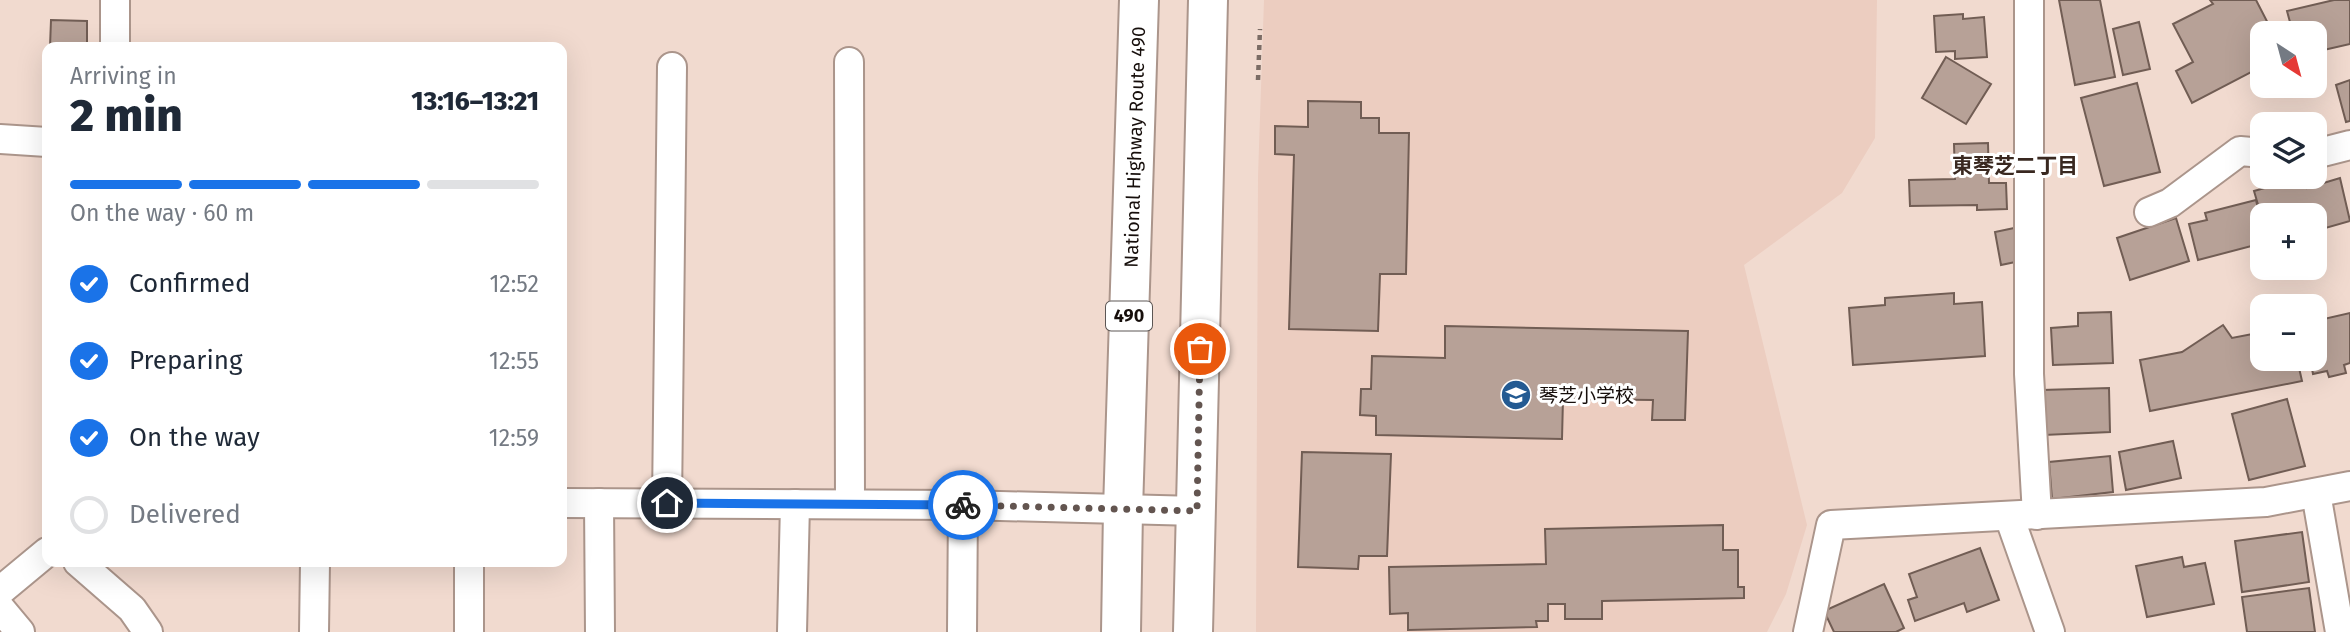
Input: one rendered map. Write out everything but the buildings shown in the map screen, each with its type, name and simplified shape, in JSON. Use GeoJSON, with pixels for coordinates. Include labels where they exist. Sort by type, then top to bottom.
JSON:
{"type":"FeatureCollection","features":[{"type":"Feature","properties":{"kind":"highway","name":"National Highway Route 490"},"geometry":{"type":"LineString","coordinates":[[1121,632],[1122,510],[1139,0]]}},
{"type":"Feature","properties":{"kind":"highway"},"geometry":{"type":"LineString","coordinates":[[1193,632],[1208,0]]}},
{"type":"Feature","properties":{"kind":"street"},"geometry":{"type":"LineString","coordinates":[[115,0],[115,42]]}},
{"type":"Feature","properties":{"kind":"street"},"geometry":{"type":"LineString","coordinates":[[2029,0],[2029,374],[2023,515],[2050,632]]}},
{"type":"Feature","properties":{"kind":"street"},"geometry":{"type":"LineString","coordinates":[[849,62],[850,504]]}},
{"type":"Feature","properties":{"kind":"street"},"geometry":{"type":"LineString","coordinates":[[667,503],[672,66]]}},
{"type":"Feature","properties":{"kind":"street"},"geometry":{"type":"LineString","coordinates":[[0,139],[42,142]]}},
{"type":"Feature","properties":{"kind":"street"},"geometry":{"type":"LineString","coordinates":[[2327,151],[2350,145]]}},
{"type":"Feature","properties":{"kind":"street"},"geometry":{"type":"LineString","coordinates":[[2149,212],[2170,203],[2240,151],[2250,152]]}},
{"type":"Feature","properties":{"kind":"street"},"geometry":{"type":"LineString","coordinates":[[1808,632],[1831,525],[2266,502],[2350,486]]}},
{"type":"Feature","properties":{"kind":"street"},"geometry":{"type":"LineString","coordinates":[[2316,493],[2340,632]]}},
{"type":"Feature","properties":{"kind":"street"},"geometry":{"type":"LineString","coordinates":[[567,503],[963,505],[1197,511]]}},
{"type":"Feature","properties":{"kind":"street"},"geometry":{"type":"LineString","coordinates":[[599,503],[600,632]]}},
{"type":"Feature","properties":{"kind":"street"},"geometry":{"type":"LineString","coordinates":[[792,632],[795,504]]}},
{"type":"Feature","properties":{"kind":"street"},"geometry":{"type":"LineString","coordinates":[[962,632],[963,505]]}},
{"type":"Feature","properties":{"kind":"street"},"geometry":{"type":"LineString","coordinates":[[0,591],[42,556]]}},
{"type":"Feature","properties":{"kind":"street"},"geometry":{"type":"LineString","coordinates":[[84,567],[132,609],[148,632]]}},
{"type":"Feature","properties":{"kind":"street"},"geometry":{"type":"LineString","coordinates":[[314,632],[315,567]]}},
{"type":"Feature","properties":{"kind":"street"},"geometry":{"type":"LineString","coordinates":[[469,567],[470,632]]}},
{"type":"Feature","properties":{"kind":"street"},"geometry":{"type":"LineString","coordinates":[[0,608],[20,632]]}},
{"type":"Feature","properties":{"kind":"path"},"geometry":{"type":"LineString","coordinates":[[1258,80],[1260,29]]}},
{"type":"Feature","properties":{"kind":"shaded area","name":"琴芝小学校"},"geometry":{"type":"Polygon","coordinates":[[[1264,0],[1877,0],[1875,138],[1842,193],[1744,265],[1807,525],[1786,594],[1767,632],[1256,632],[1258,176],[1264,0]]]}},
{"type":"Feature","properties":{"kind":"way so far"},"geometry":{"type":"LineString","coordinates":[[963,505],[1197,511],[1200,349]]}},
{"type":"Feature","properties":{"kind":"place","name":"琴芝小学校"},"geometry":{"type":"Point","coordinates":[1516,395]}},
{"type":"Feature","properties":{"kind":"district","name":"東琴芝二丁目"},"geometry":{"type":"Point","coordinates":[2015,166]}},
{"type":"Feature","properties":{"kind":"route"},"geometry":{"type":"LineString","coordinates":[[667,503],[963,505]]}}]}
